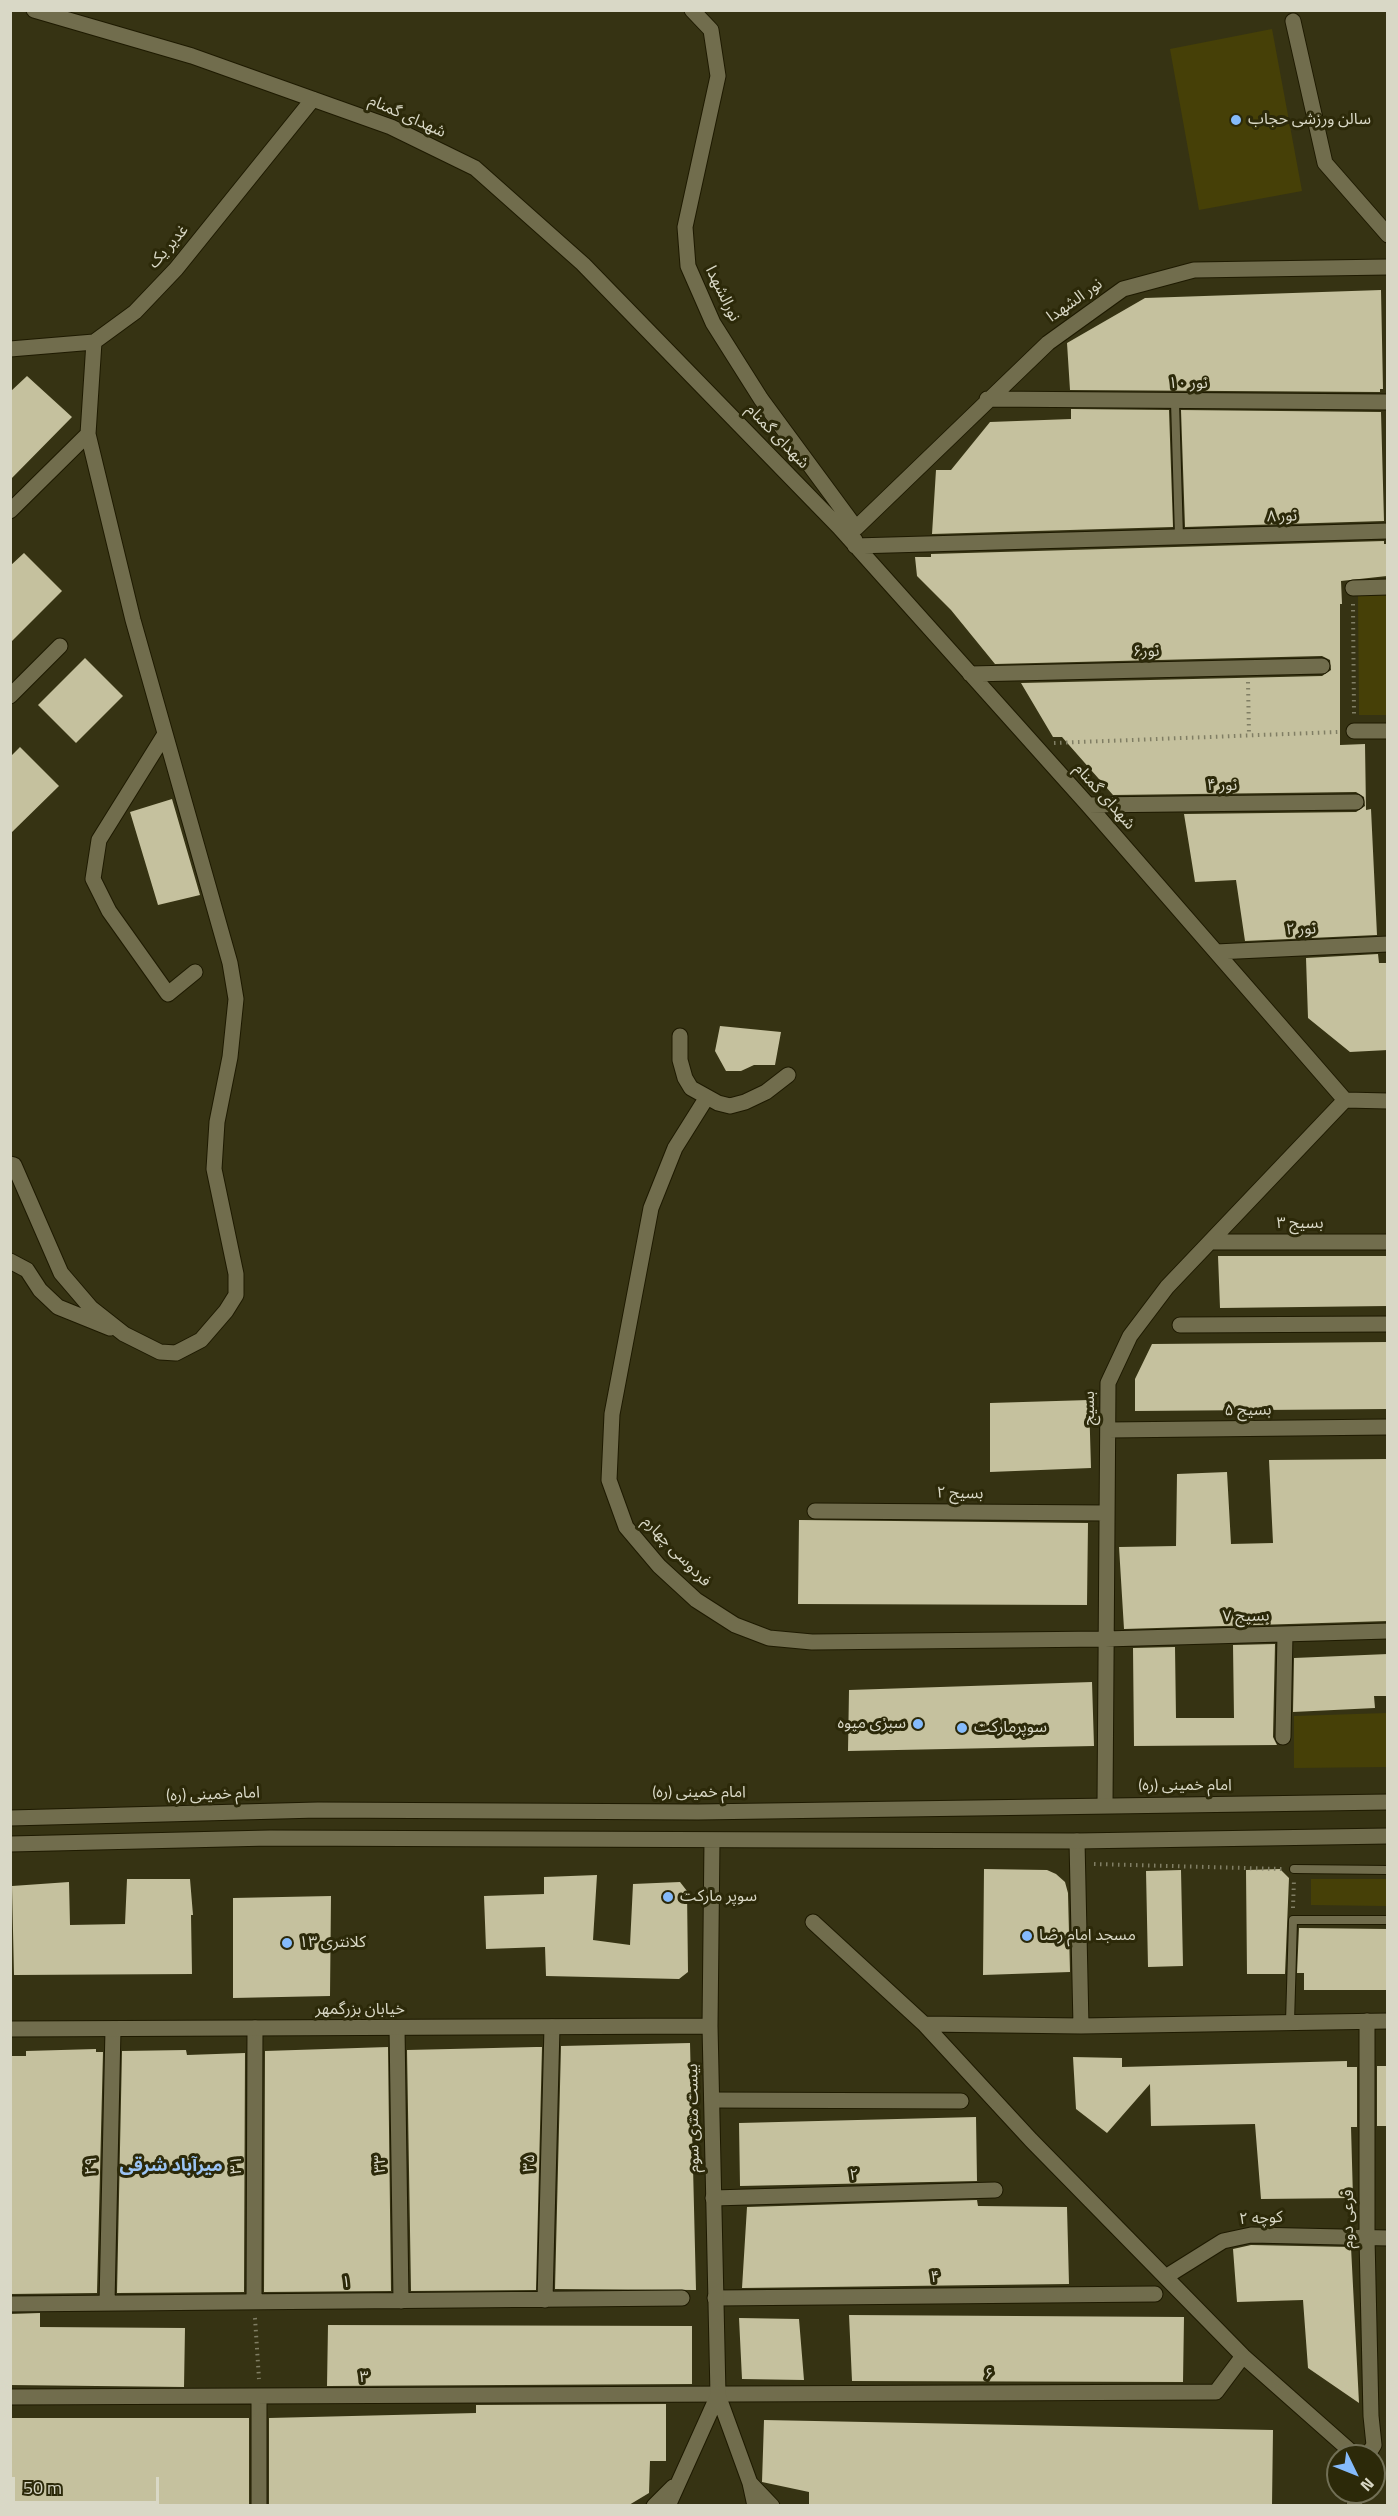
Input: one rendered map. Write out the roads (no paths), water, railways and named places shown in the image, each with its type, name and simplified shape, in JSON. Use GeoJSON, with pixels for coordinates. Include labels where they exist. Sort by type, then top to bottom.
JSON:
{"type":"FeatureCollection","features":[{"type":"Feature","properties":{"kind":"street","name":"شهدای گمنام"},"geometry":{"type":"LineString","coordinates":[[34,10],[192,56],[392,127],[475,168],[583,264],[855,546],[1088,805],[1345,1101]]}},
{"type":"Feature","properties":{"kind":"street","name":"نورالشهدا"},"geometry":{"type":"LineString","coordinates":[[692,10],[711,30],[718,76],[686,226],[688,266],[714,322],[761,399],[856,528]]}},
{"type":"Feature","properties":{"kind":"street"},"geometry":{"type":"LineString","coordinates":[[1293,21],[1325,163],[1388,235]]}},
{"type":"Feature","properties":{"kind":"street","name":"غدیر یک"},"geometry":{"type":"LineString","coordinates":[[94,342],[135,312],[176,269],[313,99]]}},
{"type":"Feature","properties":{"kind":"street","name":"نور الشهدا"},"geometry":{"type":"LineString","coordinates":[[856,528],[987,399],[1048,343],[1123,289],[1194,270],[1388,267]]}},
{"type":"Feature","properties":{"kind":"street"},"geometry":{"type":"LineString","coordinates":[[10,349],[94,342],[88,434],[133,620],[230,963],[236,999],[230,1057],[217,1122],[214,1169],[236,1274],[236,1295],[226,1311],[201,1340],[176,1353],[160,1352],[58,1307],[40,1290],[27,1270],[10,1261]]}},
{"type":"Feature","properties":{"kind":"street","name":"نور ۱۰"},"geometry":{"type":"LineString","coordinates":[[987,399],[1388,402]]}},
{"type":"Feature","properties":{"kind":"street"},"geometry":{"type":"LineString","coordinates":[[10,511],[88,434]]}},
{"type":"Feature","properties":{"kind":"street"},"geometry":{"type":"LineString","coordinates":[[855,546],[856,528]]}},
{"type":"Feature","properties":{"kind":"street","name":"نور ۸"},"geometry":{"type":"LineString","coordinates":[[855,546],[1388,531]]}},
{"type":"Feature","properties":{"kind":"street"},"geometry":{"type":"LineString","coordinates":[[1353,588],[1388,587]]}},
{"type":"Feature","properties":{"kind":"street"},"geometry":{"type":"LineString","coordinates":[[10,696],[60,646]]}},
{"type":"Feature","properties":{"kind":"street","name":"نور۶"},"geometry":{"type":"LineString","coordinates":[[970,674],[1322,666]]}},
{"type":"Feature","properties":{"kind":"street"},"geometry":{"type":"LineString","coordinates":[[1354,731],[1388,731]]}},
{"type":"Feature","properties":{"kind":"street"},"geometry":{"type":"LineString","coordinates":[[165,734],[99,840],[93,879],[109,911],[168,994],[195,972]]}},
{"type":"Feature","properties":{"kind":"street","name":"نور ۴"},"geometry":{"type":"LineString","coordinates":[[1088,805],[1356,802]]}},
{"type":"Feature","properties":{"kind":"street","name":"نور ۲"},"geometry":{"type":"LineString","coordinates":[[1216,952],[1388,944]]}},
{"type":"Feature","properties":{"kind":"street"},"geometry":{"type":"LineString","coordinates":[[680,1036],[680,1060],[685,1078],[691,1088],[730,1106],[766,1092],[788,1075]]}},
{"type":"Feature","properties":{"kind":"street","name":"فردوسی چهارم"},"geometry":{"type":"LineString","coordinates":[[707,1097],[675,1148],[651,1208],[630,1312],[612,1414],[609,1480],[626,1527],[659,1566],[696,1600],[735,1625],[769,1638],[812,1642],[1106,1639]]}},
{"type":"Feature","properties":{"kind":"street"},"geometry":{"type":"LineString","coordinates":[[1345,1101],[1388,1101]]}},
{"type":"Feature","properties":{"kind":"street","name":"بسیج"},"geometry":{"type":"LineString","coordinates":[[1105,1804],[1108,1383],[1130,1336],[1167,1287],[1213,1242],[1345,1101]]}},
{"type":"Feature","properties":{"kind":"street"},"geometry":{"type":"LineString","coordinates":[[10,1164],[14,1165],[61,1273],[91,1308],[123,1334]]}},
{"type":"Feature","properties":{"kind":"street","name":"بسیج ۳"},"geometry":{"type":"LineString","coordinates":[[1213,1242],[1388,1242]]}},
{"type":"Feature","properties":{"kind":"street"},"geometry":{"type":"LineString","coordinates":[[1180,1325],[1388,1324]]}},
{"type":"Feature","properties":{"kind":"street","name":"بسیج ۵"},"geometry":{"type":"LineString","coordinates":[[1108,1430],[1388,1427]]}},
{"type":"Feature","properties":{"kind":"street","name":"بسیج ۲"},"geometry":{"type":"LineString","coordinates":[[814,1511],[1106,1514]]}},
{"type":"Feature","properties":{"kind":"street","name":"بسیج ۷"},"geometry":{"type":"LineString","coordinates":[[1106,1639],[1388,1631]]}},
{"type":"Feature","properties":{"kind":"street"},"geometry":{"type":"LineString","coordinates":[[1283,1737],[1285,1634]]}},
{"type":"Feature","properties":{"kind":"street","name":"امام خمینی (ره)"},"geometry":{"type":"LineString","coordinates":[[10,1818],[318,1810],[698,1812],[1105,1804],[1388,1803]]}},
{"type":"Feature","properties":{"kind":"street"},"geometry":{"type":"LineString","coordinates":[[10,1844],[270,1838],[1077,1841],[1388,1836]]}},
{"type":"Feature","properties":{"kind":"street","name":"بیست متری سوم"},"geometry":{"type":"LineString","coordinates":[[712,1840],[710,2026],[717,2395],[750,2483],[755,2505]]}},
{"type":"Feature","properties":{"kind":"street"},"geometry":{"type":"LineString","coordinates":[[1077,1841],[1081,2026]]}},
{"type":"Feature","properties":{"kind":"street"},"geometry":{"type":"LineString","coordinates":[[813,1922],[924,2024],[1031,2140],[1243,2356],[1342,2444]]}},
{"type":"Feature","properties":{"kind":"street","name":"فرعی دوم"},"geometry":{"type":"LineString","coordinates":[[1367,2021],[1367,2238],[1371,2416],[1375,2444]]}},
{"type":"Feature","properties":{"kind":"street"},"geometry":{"type":"LineString","coordinates":[[924,2024],[1081,2026],[1388,2021]]}},
{"type":"Feature","properties":{"kind":"street","name":"خیابان بزرگمهر"},"geometry":{"type":"LineString","coordinates":[[10,2030],[710,2026]]}},
{"type":"Feature","properties":{"kind":"street","name":"۳۵"},"geometry":{"type":"LineString","coordinates":[[545,2300],[552,2027]]}},
{"type":"Feature","properties":{"kind":"street","name":"۳۱"},"geometry":{"type":"LineString","coordinates":[[254,2302],[255,2028]]}},
{"type":"Feature","properties":{"kind":"street","name":"۳۳"},"geometry":{"type":"LineString","coordinates":[[397,2028],[401,2301]]}},
{"type":"Feature","properties":{"kind":"street","name":"۲۹"},"geometry":{"type":"LineString","coordinates":[[106,2303],[113,2029]]}},
{"type":"Feature","properties":{"kind":"street"},"geometry":{"type":"LineString","coordinates":[[712,2100],[961,2101]]}},
{"type":"Feature","properties":{"kind":"street","name":"۲"},"geometry":{"type":"LineString","coordinates":[[713,2198],[995,2190]]}},
{"type":"Feature","properties":{"kind":"street","name":"کوچه ۲"},"geometry":{"type":"LineString","coordinates":[[1167,2276],[1222,2241],[1251,2235],[1388,2238]]}},
{"type":"Feature","properties":{"kind":"street","name":"۴"},"geometry":{"type":"LineString","coordinates":[[715,2298],[1155,2294]]}},
{"type":"Feature","properties":{"kind":"street","name":"۱"},"geometry":{"type":"LineString","coordinates":[[10,2304],[682,2298]]}},
{"type":"Feature","properties":{"kind":"street","name":"۶"},"geometry":{"type":"LineString","coordinates":[[717,2395],[1216,2392],[1243,2356]]}},
{"type":"Feature","properties":{"kind":"street","name":"بیست متری سوم"},"geometry":{"type":"LineString","coordinates":[[668,2505],[717,2395]]}},
{"type":"Feature","properties":{"kind":"street","name":"۳"},"geometry":{"type":"LineString","coordinates":[[10,2397],[717,2395]]}},
{"type":"Feature","properties":{"kind":"street"},"geometry":{"type":"LineString","coordinates":[[259,2505],[260,2396]]}},
{"type":"Feature","properties":{"kind":"street"},"geometry":{"type":"LineString","coordinates":[[654,2505],[677,2483]]}},
{"type":"Feature","properties":{"kind":"street"},"geometry":{"type":"LineString","coordinates":[[750,2483],[772,2505]]}},
{"type":"Feature","properties":{"kind":"lane"},"geometry":{"type":"LineString","coordinates":[[1175,402],[1179,538]]}},
{"type":"Feature","properties":{"kind":"lane"},"geometry":{"type":"LineString","coordinates":[[1294,1869],[1388,1870]]}},
{"type":"Feature","properties":{"kind":"lane"},"geometry":{"type":"LineString","coordinates":[[1290,2022],[1293,1920],[1388,1920]]}},
{"type":"Feature","properties":{"kind":"place","name":"سالن ورزشی حجاب"},"geometry":{"type":"Point","coordinates":[1236,120]}},
{"type":"Feature","properties":{"kind":"place","name":"سبزی میوه"},"geometry":{"type":"Point","coordinates":[918,1724]}},
{"type":"Feature","properties":{"kind":"place","name":"سوپرمارکت"},"geometry":{"type":"Point","coordinates":[962,1728]}},
{"type":"Feature","properties":{"kind":"place","name":"سوپر مارکت"},"geometry":{"type":"Point","coordinates":[668,1897]}},
{"type":"Feature","properties":{"kind":"place","name":"مسجد امام رضا"},"geometry":{"type":"Point","coordinates":[1027,1936]}},
{"type":"Feature","properties":{"kind":"place","name":"کلانتری ۱۳"},"geometry":{"type":"Point","coordinates":[287,1943]}},
{"type":"Feature","properties":{"kind":"district","name":"میرآباد شرقی"},"geometry":{"type":"Point","coordinates":[171,2167]}}]}
